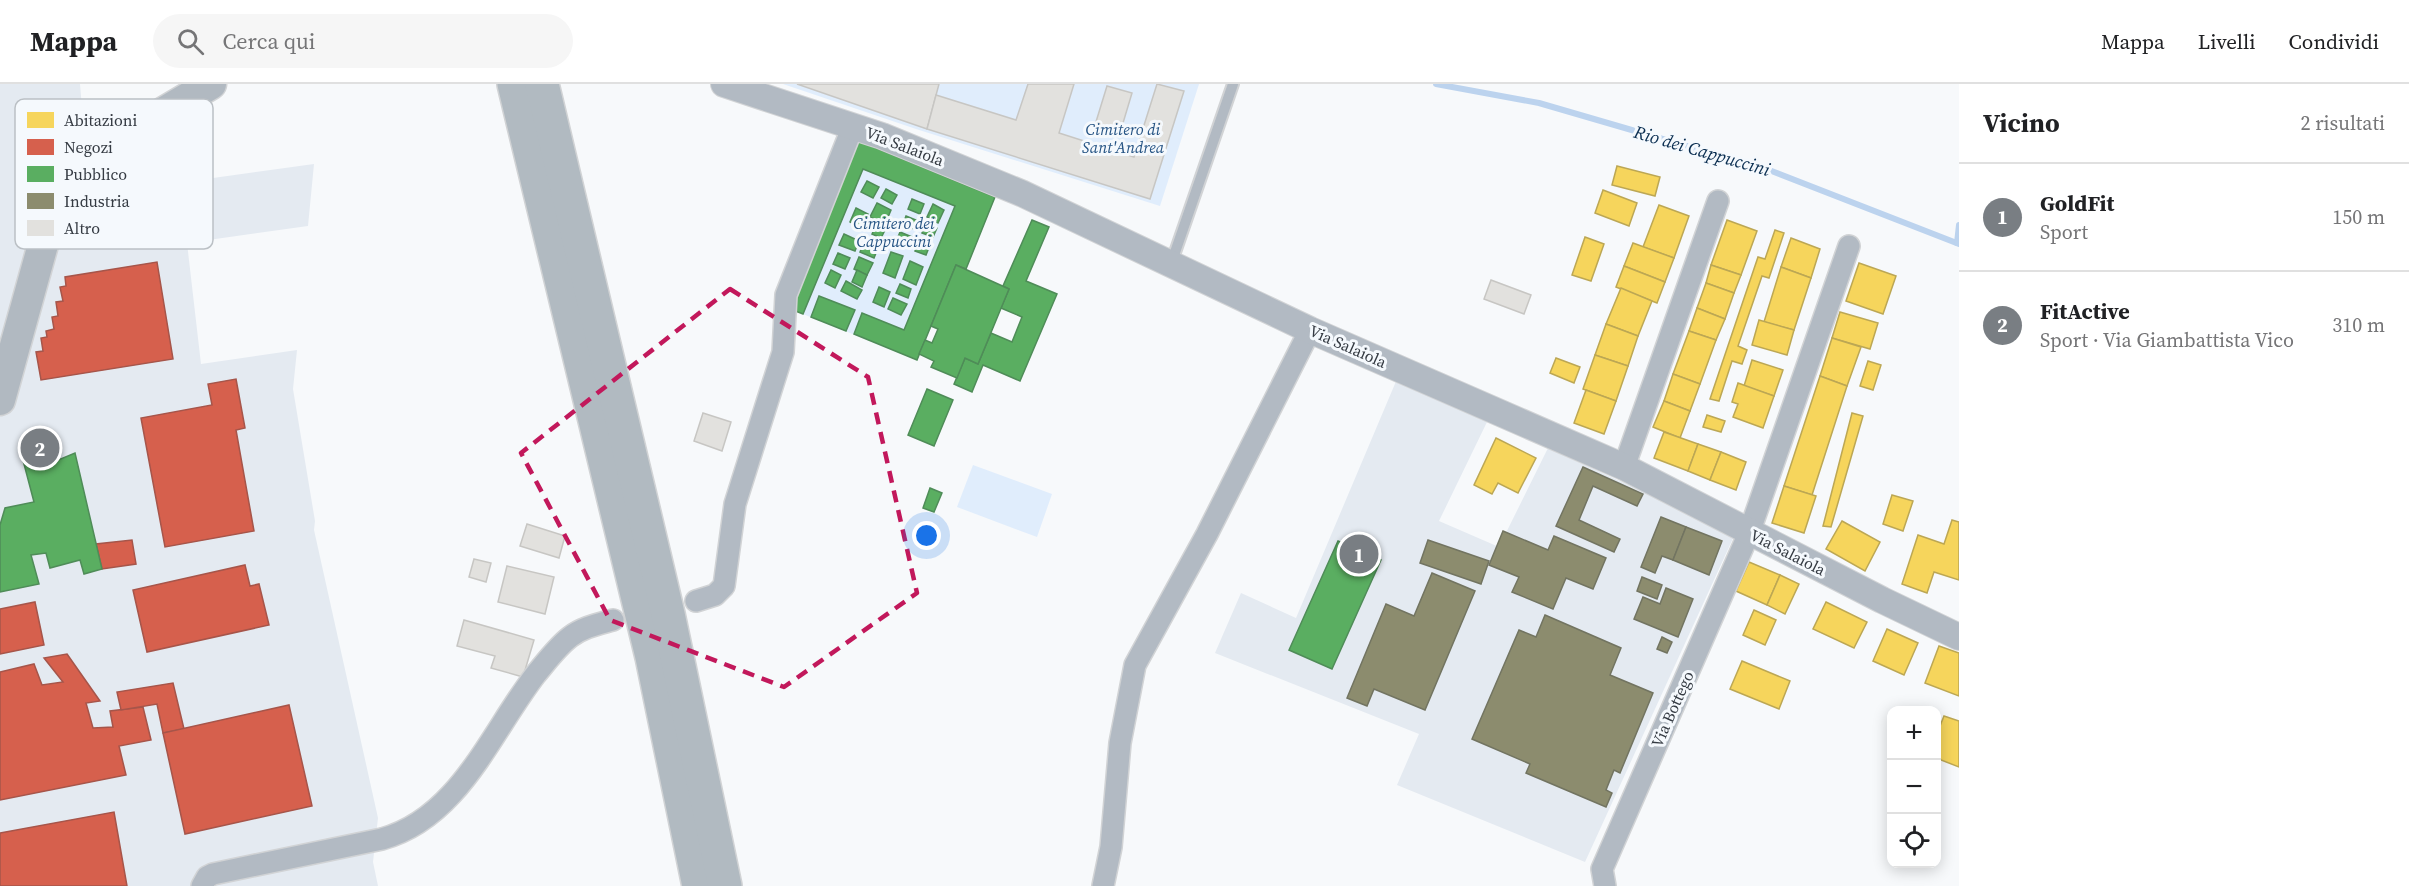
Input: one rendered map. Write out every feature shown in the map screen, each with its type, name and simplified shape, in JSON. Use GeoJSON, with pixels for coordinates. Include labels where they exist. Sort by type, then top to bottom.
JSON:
{"type":"FeatureCollection","features":[{"type":"Feature","properties":{"kind":"highway"},"geometry":{"type":"LineString","coordinates":[[514,84],[652,657],[699,886]]}},
{"type":"Feature","properties":{"kind":"highway"},"geometry":{"type":"LineString","coordinates":[[542,84],[668,614],[725,886]]}},
{"type":"Feature","properties":{"kind":"main road"},"geometry":{"type":"LineString","coordinates":[[186,99],[211,84]]}},
{"type":"Feature","properties":{"kind":"main road"},"geometry":{"type":"LineString","coordinates":[[0,400],[42,249]]}},
{"type":"Feature","properties":{"kind":"street","name":"Via Salaiola"},"geometry":{"type":"LineString","coordinates":[[724,84],[853,126],[1021,193],[1310,330],[1624,467],[1749,533],[1959,637]]}},
{"type":"Feature","properties":{"kind":"street"},"geometry":{"type":"LineString","coordinates":[[696,601],[715,595],[724,586],[735,504],[783,352],[786,295],[853,126]]}},
{"type":"Feature","properties":{"kind":"street"},"geometry":{"type":"LineString","coordinates":[[1624,467],[1718,201]]}},
{"type":"Feature","properties":{"kind":"street","name":"Via Bottego"},"geometry":{"type":"LineString","coordinates":[[1605,886],[1602,869],[1749,533],[1850,246]]}},
{"type":"Feature","properties":{"kind":"street"},"geometry":{"type":"LineString","coordinates":[[1103,886],[1111,847],[1120,743],[1135,665],[1208,534],[1310,330]]}},
{"type":"Feature","properties":{"kind":"street"},"geometry":{"type":"LineString","coordinates":[[202,886],[207,877],[213,874],[382,839],[414,826],[459,787],[515,701],[558,648],[582,630],[613,620]]}},
{"type":"Feature","properties":{"kind":"lane"},"geometry":{"type":"LineString","coordinates":[[1171,264],[1233,84]]}},
{"type":"Feature","properties":{"kind":"highlighted area"},"geometry":{"type":"Polygon","coordinates":[[[730,289],[868,377],[917,593],[784,687],[610,620],[521,453],[730,289]]]}},
{"type":"Feature","properties":{"kind":"shaded area"},"geometry":{"type":"Polygon","coordinates":[[[0,84],[80,84],[81,99],[15,99],[15,249],[188,249],[201,364],[297,350],[293,389],[315,521],[314,530],[378,818],[373,862],[378,886],[0,886],[0,84]]]}},
{"type":"Feature","properties":{"kind":"shaded area"},"geometry":{"type":"Polygon","coordinates":[[[314,164],[308,226],[213,239],[213,178],[314,164]]]}},
{"type":"Feature","properties":{"kind":"shaded area"},"geometry":{"type":"Polygon","coordinates":[[[1397,379],[1487,422],[1439,521],[1499,547],[1548,448],[1735,534],[1585,862],[1397,785],[1419,734],[1215,653],[1241,593],[1296,618],[1397,379]]]}},
{"type":"Feature","properties":{"kind":"green space","name":"Cimitero di Sant'Andrea"},"geometry":{"type":"Polygon","coordinates":[[[783,84],[1199,84],[1160,206],[916,129],[783,84]]]}},
{"type":"Feature","properties":{"kind":"green space","name":"Cimitero dei Cappuccini"},"geometry":{"type":"Polygon","coordinates":[[[857,140],[995,197],[966,269],[956,265],[917,360],[788,308],[857,140]]]}},
{"type":"Feature","properties":{"kind":"green space"},"geometry":{"type":"Polygon","coordinates":[[[973,465],[1052,494],[1037,537],[957,507],[973,465]]]}},
{"type":"Feature","properties":{"kind":"building: Abitazioni"},"geometry":{"type":"Polygon","coordinates":[[[1617,166],[1660,177],[1655,196],[1612,185],[1617,166]]]}},
{"type":"Feature","properties":{"kind":"building: Abitazioni"},"geometry":{"type":"Polygon","coordinates":[[[1603,190],[1637,203],[1629,226],[1595,213],[1603,190]]]}},
{"type":"Feature","properties":{"kind":"building: Abitazioni"},"geometry":{"type":"Polygon","coordinates":[[[1659,205],[1689,216],[1674,258],[1643,247],[1659,205]]]}},
{"type":"Feature","properties":{"kind":"building: Abitazioni"},"geometry":{"type":"Polygon","coordinates":[[[1727,220],[1757,231],[1741,275],[1711,265],[1727,220]]]}},
{"type":"Feature","properties":{"kind":"building: Abitazioni"},"geometry":{"type":"Polygon","coordinates":[[[1775,230],[1784,233],[1769,278],[1762,276],[1738,346],[1747,350],[1742,364],[1732,361],[1719,401],[1710,399],[1758,257],[1765,259],[1775,230]]]}},
{"type":"Feature","properties":{"kind":"building: Abitazioni"},"geometry":{"type":"Polygon","coordinates":[[[1585,237],[1604,244],[1591,281],[1572,275],[1585,237]]]}},
{"type":"Feature","properties":{"kind":"building: Abitazioni"},"geometry":{"type":"Polygon","coordinates":[[[1791,238],[1820,249],[1811,278],[1781,267],[1791,238]]]}},
{"type":"Feature","properties":{"kind":"building: Abitazioni"},"geometry":{"type":"Polygon","coordinates":[[[1633,243],[1674,258],[1665,282],[1624,266],[1633,243]]]}},
{"type":"Feature","properties":{"kind":"building: Abitazioni"},"geometry":{"type":"Polygon","coordinates":[[[1859,263],[1896,276],[1883,314],[1846,301],[1859,263]]]}},
{"type":"Feature","properties":{"kind":"building: Abitazioni"},"geometry":{"type":"Polygon","coordinates":[[[1711,265],[1741,275],[1734,293],[1706,283],[1711,265]]]}},
{"type":"Feature","properties":{"kind":"building: Abitazioni"},"geometry":{"type":"Polygon","coordinates":[[[1624,266],[1665,282],[1657,303],[1616,287],[1624,266]]]}},
{"type":"Feature","properties":{"kind":"building: Abitazioni"},"geometry":{"type":"Polygon","coordinates":[[[1781,267],[1811,278],[1794,330],[1764,322],[1781,267]]]}},
{"type":"Feature","properties":{"kind":"building: Abitazioni"},"geometry":{"type":"Polygon","coordinates":[[[1706,283],[1734,293],[1725,319],[1697,308],[1706,283]]]}},
{"type":"Feature","properties":{"kind":"building: Abitazioni"},"geometry":{"type":"Polygon","coordinates":[[[1621,288],[1652,301],[1638,336],[1606,324],[1621,288]]]}},
{"type":"Feature","properties":{"kind":"building: Abitazioni"},"geometry":{"type":"Polygon","coordinates":[[[1697,308],[1725,319],[1716,340],[1689,331],[1697,308]]]}},
{"type":"Feature","properties":{"kind":"building: Abitazioni"},"geometry":{"type":"Polygon","coordinates":[[[1840,312],[1878,323],[1870,349],[1832,338],[1840,312]]]}},
{"type":"Feature","properties":{"kind":"building: Abitazioni"},"geometry":{"type":"Polygon","coordinates":[[[1759,320],[1794,330],[1787,355],[1752,345],[1759,320]]]}},
{"type":"Feature","properties":{"kind":"building: Abitazioni"},"geometry":{"type":"Polygon","coordinates":[[[1606,324],[1638,336],[1628,366],[1595,355],[1606,324]]]}},
{"type":"Feature","properties":{"kind":"building: Abitazioni"},"geometry":{"type":"Polygon","coordinates":[[[1689,331],[1716,340],[1700,384],[1673,374],[1689,331]]]}},
{"type":"Feature","properties":{"kind":"building: Abitazioni"},"geometry":{"type":"Polygon","coordinates":[[[1832,338],[1861,347],[1847,386],[1820,376],[1832,338]]]}},
{"type":"Feature","properties":{"kind":"building: Abitazioni"},"geometry":{"type":"Polygon","coordinates":[[[1595,355],[1628,366],[1616,401],[1583,389],[1595,355]]]}},
{"type":"Feature","properties":{"kind":"building: Abitazioni"},"geometry":{"type":"Polygon","coordinates":[[[1556,358],[1580,367],[1574,383],[1550,373],[1556,358]]]}},
{"type":"Feature","properties":{"kind":"building: Abitazioni"},"geometry":{"type":"Polygon","coordinates":[[[1752,360],[1783,370],[1774,396],[1744,386],[1752,360]]]}},
{"type":"Feature","properties":{"kind":"building: Abitazioni"},"geometry":{"type":"Polygon","coordinates":[[[1868,361],[1881,365],[1873,390],[1860,386],[1868,361]]]}},
{"type":"Feature","properties":{"kind":"building: Abitazioni"},"geometry":{"type":"Polygon","coordinates":[[[1673,374],[1700,384],[1690,411],[1664,401],[1673,374]]]}},
{"type":"Feature","properties":{"kind":"building: Abitazioni"},"geometry":{"type":"Polygon","coordinates":[[[1820,376],[1847,386],[1812,495],[1784,486],[1820,376]]]}},
{"type":"Feature","properties":{"kind":"building: Abitazioni"},"geometry":{"type":"Polygon","coordinates":[[[1738,383],[1774,396],[1763,428],[1733,417],[1738,404],[1732,402],[1738,383]]]}},
{"type":"Feature","properties":{"kind":"building: Abitazioni"},"geometry":{"type":"Polygon","coordinates":[[[1586,390],[1616,401],[1604,434],[1574,423],[1586,390]]]}},
{"type":"Feature","properties":{"kind":"building: Abitazioni"},"geometry":{"type":"Polygon","coordinates":[[[1664,401],[1690,411],[1680,438],[1653,427],[1664,401]]]}},
{"type":"Feature","properties":{"kind":"building: Abitazioni"},"geometry":{"type":"Polygon","coordinates":[[[1852,413],[1863,416],[1831,527],[1823,526],[1852,413]]]}},
{"type":"Feature","properties":{"kind":"building: Abitazioni"},"geometry":{"type":"Polygon","coordinates":[[[1707,415],[1725,421],[1721,432],[1703,427],[1707,415]]]}},
{"type":"Feature","properties":{"kind":"building: Abitazioni"},"geometry":{"type":"Polygon","coordinates":[[[1664,432],[1698,444],[1688,471],[1654,458],[1664,432]]]}},
{"type":"Feature","properties":{"kind":"building: Abitazioni"},"geometry":{"type":"Polygon","coordinates":[[[1496,438],[1536,458],[1518,493],[1498,483],[1492,494],[1474,485],[1496,438]]]}},
{"type":"Feature","properties":{"kind":"building: Abitazioni"},"geometry":{"type":"Polygon","coordinates":[[[1698,444],[1721,452],[1710,480],[1688,471],[1698,444]]]}},
{"type":"Feature","properties":{"kind":"building: Abitazioni"},"geometry":{"type":"Polygon","coordinates":[[[1721,452],[1746,462],[1736,490],[1710,480],[1721,452]]]}},
{"type":"Feature","properties":{"kind":"building: Abitazioni"},"geometry":{"type":"Polygon","coordinates":[[[1784,486],[1816,496],[1804,533],[1772,523],[1784,486]]]}},
{"type":"Feature","properties":{"kind":"building: Abitazioni"},"geometry":{"type":"Polygon","coordinates":[[[1892,495],[1913,501],[1903,531],[1883,524],[1892,495]]]}},
{"type":"Feature","properties":{"kind":"building: Abitazioni"},"geometry":{"type":"Polygon","coordinates":[[[1952,520],[1959,522],[1959,580],[1934,572],[1927,593],[1902,584],[1918,535],[1944,544],[1952,520]]]}},
{"type":"Feature","properties":{"kind":"building: Abitazioni"},"geometry":{"type":"Polygon","coordinates":[[[1842,521],[1880,542],[1865,571],[1826,549],[1842,521]]]}},
{"type":"Feature","properties":{"kind":"building: Abitazioni"},"geometry":{"type":"Polygon","coordinates":[[[1749,562],[1780,575],[1767,605],[1736,591],[1749,562]]]}},
{"type":"Feature","properties":{"kind":"building: Abitazioni"},"geometry":{"type":"Polygon","coordinates":[[[1780,575],[1799,584],[1785,614],[1767,605],[1780,575]]]}},
{"type":"Feature","properties":{"kind":"building: Abitazioni"},"geometry":{"type":"Polygon","coordinates":[[[1826,602],[1867,622],[1854,648],[1813,629],[1826,602]]]}},
{"type":"Feature","properties":{"kind":"building: Abitazioni"},"geometry":{"type":"Polygon","coordinates":[[[1754,610],[1776,620],[1765,645],[1743,635],[1754,610]]]}},
{"type":"Feature","properties":{"kind":"building: Abitazioni"},"geometry":{"type":"Polygon","coordinates":[[[1887,629],[1918,643],[1904,675],[1873,661],[1887,629]]]}},
{"type":"Feature","properties":{"kind":"building: Abitazioni"},"geometry":{"type":"Polygon","coordinates":[[[1939,646],[1959,653],[1959,696],[1925,683],[1939,646]]]}},
{"type":"Feature","properties":{"kind":"building: Abitazioni"},"geometry":{"type":"Polygon","coordinates":[[[1742,661],[1790,681],[1779,709],[1730,689],[1742,661]]]}},
{"type":"Feature","properties":{"kind":"building: Abitazioni"},"geometry":{"type":"Polygon","coordinates":[[[1944,716],[1959,721],[1959,767],[1941,760],[1941,724],[1944,716]]]}},
{"type":"Feature","properties":{"kind":"building: Negozi"},"geometry":{"type":"Polygon","coordinates":[[[157,262],[173,359],[41,380],[36,352],[43,351],[41,338],[47,337],[46,331],[54,329],[52,317],[58,316],[56,302],[63,301],[60,287],[66,286],[65,277],[157,262]]]}},
{"type":"Feature","properties":{"kind":"building: Negozi"},"geometry":{"type":"Polygon","coordinates":[[[236,379],[245,428],[236,430],[254,531],[165,547],[141,418],[212,405],[208,384],[236,379]]]}},
{"type":"Feature","properties":{"kind":"building: Negozi"},"geometry":{"type":"Polygon","coordinates":[[[132,540],[136,564],[102,569],[96,544],[132,540]]]}},
{"type":"Feature","properties":{"kind":"building: Negozi"},"geometry":{"type":"Polygon","coordinates":[[[245,565],[250,586],[259,584],[269,625],[147,652],[133,590],[245,565]]]}},
{"type":"Feature","properties":{"kind":"building: Negozi"},"geometry":{"type":"Polygon","coordinates":[[[35,602],[44,645],[0,654],[0,609],[35,602]]]}},
{"type":"Feature","properties":{"kind":"building: Negozi"},"geometry":{"type":"Polygon","coordinates":[[[67,654],[100,701],[86,703],[93,728],[113,727],[110,711],[143,707],[151,740],[119,746],[126,775],[0,800],[0,672],[34,664],[42,685],[63,682],[44,658],[67,654]]]}},
{"type":"Feature","properties":{"kind":"building: Negozi"},"geometry":{"type":"Polygon","coordinates":[[[173,683],[184,729],[163,733],[157,704],[121,710],[117,692],[173,683]]]}},
{"type":"Feature","properties":{"kind":"building: Negozi"},"geometry":{"type":"Polygon","coordinates":[[[289,705],[312,806],[185,834],[163,733],[289,705]]]}},
{"type":"Feature","properties":{"kind":"building: Negozi"},"geometry":{"type":"Polygon","coordinates":[[[114,812],[127,886],[0,886],[0,833],[114,812]]]}},
{"type":"Feature","properties":{"kind":"building: Pubblico"},"geometry":{"type":"Polygon","coordinates":[[[857,140],[995,197],[966,269],[956,265],[917,360],[854,334],[862,313],[904,330],[955,206],[863,169],[803,314],[788,308],[857,140]]]}},
{"type":"Feature","properties":{"kind":"building: Pubblico"},"geometry":{"type":"Polygon","coordinates":[[[867,181],[879,187],[873,198],[861,192],[867,181]]]}},
{"type":"Feature","properties":{"kind":"building: Pubblico"},"geometry":{"type":"Polygon","coordinates":[[[886,189],[897,195],[892,204],[881,198],[886,189]]]}},
{"type":"Feature","properties":{"kind":"building: Pubblico"},"geometry":{"type":"Polygon","coordinates":[[[912,199],[924,204],[920,214],[908,209],[912,199]]]}},
{"type":"Feature","properties":{"kind":"building: Pubblico"},"geometry":{"type":"Polygon","coordinates":[[[877,203],[891,210],[885,224],[870,217],[877,203]]]}},
{"type":"Feature","properties":{"kind":"building: Pubblico"},"geometry":{"type":"Polygon","coordinates":[[[933,204],[944,210],[938,223],[927,217],[933,204]]]}},
{"type":"Feature","properties":{"kind":"building: Pubblico"},"geometry":{"type":"Polygon","coordinates":[[[856,208],[868,214],[861,228],[850,222],[856,208]]]}},
{"type":"Feature","properties":{"kind":"building: Pubblico"},"geometry":{"type":"Polygon","coordinates":[[[906,216],[918,221],[914,229],[903,224],[906,216]]]}},
{"type":"Feature","properties":{"kind":"building: Pubblico"},"geometry":{"type":"Polygon","coordinates":[[[1032,220],[1049,227],[1026,281],[1057,294],[1020,381],[983,365],[972,392],[954,384],[965,358],[978,364],[991,333],[1012,342],[1022,317],[1001,308],[1009,289],[1003,286],[1032,220]]]}},
{"type":"Feature","properties":{"kind":"building: Pubblico"},"geometry":{"type":"Polygon","coordinates":[[[925,224],[937,228],[933,237],[922,233],[925,224]]]}},
{"type":"Feature","properties":{"kind":"building: Pubblico"},"geometry":{"type":"Polygon","coordinates":[[[876,225],[885,230],[881,238],[872,234],[876,225]]]}},
{"type":"Feature","properties":{"kind":"building: Pubblico"},"geometry":{"type":"Polygon","coordinates":[[[900,232],[912,237],[907,247],[896,242],[900,232]]]}},
{"type":"Feature","properties":{"kind":"building: Pubblico"},"geometry":{"type":"Polygon","coordinates":[[[844,234],[859,241],[855,251],[839,245],[844,234]]]}},
{"type":"Feature","properties":{"kind":"building: Pubblico"},"geometry":{"type":"Polygon","coordinates":[[[919,240],[930,245],[926,255],[915,251],[919,240]]]}},
{"type":"Feature","properties":{"kind":"building: Pubblico"},"geometry":{"type":"Polygon","coordinates":[[[864,242],[878,248],[874,258],[860,252],[864,242]]]}},
{"type":"Feature","properties":{"kind":"building: Pubblico"},"geometry":{"type":"Polygon","coordinates":[[[891,252],[903,256],[895,278],[883,273],[891,252]]]}},
{"type":"Feature","properties":{"kind":"building: Pubblico"},"geometry":{"type":"Polygon","coordinates":[[[838,253],[850,258],[845,269],[833,264],[838,253]]]}},
{"type":"Feature","properties":{"kind":"building: Pubblico"},"geometry":{"type":"Polygon","coordinates":[[[859,257],[873,263],[867,275],[854,269],[859,257]]]}},
{"type":"Feature","properties":{"kind":"building: Pubblico"},"geometry":{"type":"Polygon","coordinates":[[[910,261],[923,267],[916,285],[903,279],[910,261]]]}},
{"type":"Feature","properties":{"kind":"building: Pubblico"},"geometry":{"type":"Polygon","coordinates":[[[956,265],[1009,289],[978,364],[965,358],[957,378],[931,367],[934,361],[919,354],[925,340],[932,343],[938,329],[931,326],[956,265]]]}},
{"type":"Feature","properties":{"kind":"building: Pubblico"},"geometry":{"type":"Polygon","coordinates":[[[831,270],[841,275],[835,288],[825,283],[831,270]]]}},
{"type":"Feature","properties":{"kind":"building: Pubblico"},"geometry":{"type":"Polygon","coordinates":[[[857,270],[867,275],[862,287],[852,282],[857,270]]]}},
{"type":"Feature","properties":{"kind":"building: Pubblico"},"geometry":{"type":"Polygon","coordinates":[[[846,281],[862,290],[857,299],[841,291],[846,281]]]}},
{"type":"Feature","properties":{"kind":"building: Pubblico"},"geometry":{"type":"Polygon","coordinates":[[[900,284],[911,289],[908,298],[896,293],[900,284]]]}},
{"type":"Feature","properties":{"kind":"building: Pubblico"},"geometry":{"type":"Polygon","coordinates":[[[879,287],[890,292],[884,307],[873,302],[879,287]]]}},
{"type":"Feature","properties":{"kind":"building: Pubblico"},"geometry":{"type":"Polygon","coordinates":[[[819,296],[855,310],[846,331],[811,317],[819,296]]]}},
{"type":"Feature","properties":{"kind":"building: Pubblico"},"geometry":{"type":"Polygon","coordinates":[[[893,298],[907,304],[901,315],[888,309],[893,298]]]}},
{"type":"Feature","properties":{"kind":"building: Pubblico"},"geometry":{"type":"Polygon","coordinates":[[[927,389],[953,400],[934,446],[908,435],[927,389]]]}},
{"type":"Feature","properties":{"kind":"building: Pubblico"},"geometry":{"type":"Polygon","coordinates":[[[52,435],[56,461],[75,453],[102,569],[84,574],[80,560],[50,568],[46,553],[31,555],[39,584],[0,592],[0,525],[5,508],[34,502],[19,445],[52,435]]]}},
{"type":"Feature","properties":{"kind":"building: Pubblico"},"geometry":{"type":"Polygon","coordinates":[[[930,488],[942,493],[934,512],[923,508],[930,488]]]}},
{"type":"Feature","properties":{"kind":"building: Pubblico"},"geometry":{"type":"Polygon","coordinates":[[[1338,541],[1381,560],[1332,669],[1289,650],[1338,541]]]}},
{"type":"Feature","properties":{"kind":"building: Industria"},"geometry":{"type":"Polygon","coordinates":[[[1583,467],[1643,494],[1637,506],[1593,486],[1579,520],[1620,539],[1614,552],[1556,526],[1583,467]]]}},
{"type":"Feature","properties":{"kind":"building: Industria"},"geometry":{"type":"Polygon","coordinates":[[[1661,517],[1686,527],[1673,560],[1662,556],[1655,573],[1641,567],[1661,517]]]}},
{"type":"Feature","properties":{"kind":"building: Industria"},"geometry":{"type":"Polygon","coordinates":[[[1686,527],[1722,541],[1709,575],[1673,560],[1686,527]]]}},
{"type":"Feature","properties":{"kind":"building: Industria"},"geometry":{"type":"Polygon","coordinates":[[[1503,531],[1548,550],[1554,536],[1606,558],[1593,589],[1566,578],[1553,609],[1512,592],[1519,577],[1489,565],[1503,531]]]}},
{"type":"Feature","properties":{"kind":"building: Industria"},"geometry":{"type":"Polygon","coordinates":[[[1428,540],[1489,561],[1481,584],[1420,563],[1428,540]]]}},
{"type":"Feature","properties":{"kind":"building: Industria"},"geometry":{"type":"Polygon","coordinates":[[[1432,573],[1475,591],[1425,710],[1374,689],[1367,706],[1347,698],[1386,604],[1414,616],[1432,573]]]}},
{"type":"Feature","properties":{"kind":"building: Industria"},"geometry":{"type":"Polygon","coordinates":[[[1642,577],[1662,585],[1657,599],[1637,591],[1642,577]]]}},
{"type":"Feature","properties":{"kind":"building: Industria"},"geometry":{"type":"Polygon","coordinates":[[[1666,588],[1693,599],[1678,637],[1634,619],[1643,597],[1660,604],[1666,588]]]}},
{"type":"Feature","properties":{"kind":"building: Industria"},"geometry":{"type":"Polygon","coordinates":[[[1545,615],[1621,648],[1610,675],[1653,693],[1620,773],[1614,770],[1606,790],[1612,793],[1606,807],[1526,773],[1530,764],[1472,739],[1519,630],[1536,637],[1545,615]]]}},
{"type":"Feature","properties":{"kind":"building: Industria"},"geometry":{"type":"Polygon","coordinates":[[[1662,637],[1672,642],[1667,653],[1657,649],[1662,637]]]}},
{"type":"Feature","properties":{"kind":"building: Altro"},"geometry":{"type":"Polygon","coordinates":[[[797,84],[939,84],[927,129],[797,84]]]}},
{"type":"Feature","properties":{"kind":"building: Altro"},"geometry":{"type":"Polygon","coordinates":[[[1028,84],[1074,84],[1059,133],[1134,157],[1157,84],[1184,91],[1150,199],[927,129],[936,95],[1016,120],[1028,84]]]}},
{"type":"Feature","properties":{"kind":"building: Altro"},"geometry":{"type":"Polygon","coordinates":[[[1107,86],[1132,93],[1120,133],[1095,125],[1107,86]]]}},
{"type":"Feature","properties":{"kind":"building: Altro"},"geometry":{"type":"Polygon","coordinates":[[[1491,280],[1531,295],[1524,314],[1484,299],[1491,280]]]}},
{"type":"Feature","properties":{"kind":"building: Altro"},"geometry":{"type":"Polygon","coordinates":[[[703,413],[731,422],[722,451],[694,441],[703,413]]]}},
{"type":"Feature","properties":{"kind":"building: Altro"},"geometry":{"type":"Polygon","coordinates":[[[527,524],[565,536],[559,558],[520,546],[527,524]]]}},
{"type":"Feature","properties":{"kind":"building: Altro"},"geometry":{"type":"Polygon","coordinates":[[[474,559],[491,563],[486,582],[469,577],[474,559]]]}},
{"type":"Feature","properties":{"kind":"building: Altro"},"geometry":{"type":"Polygon","coordinates":[[[507,566],[554,577],[545,614],[498,602],[507,566]]]}},
{"type":"Feature","properties":{"kind":"building: Altro"},"geometry":{"type":"Polygon","coordinates":[[[464,620],[534,640],[523,677],[491,668],[495,656],[457,646],[464,620]]]}},
{"type":"Feature","properties":{"kind":"waterway","name":"Rio dei Cappuccini"},"geometry":{"type":"LineString","coordinates":[[1436,84],[1539,103],[1769,170],[1959,244]]}},
{"type":"Feature","properties":{"kind":"waterway"},"geometry":{"type":"LineString","coordinates":[[1957,243],[1959,225]]}},
{"type":"Feature","properties":{"kind":"place","name":"FitActive"},"geometry":{"type":"Point","coordinates":[40,448]}},
{"type":"Feature","properties":{"kind":"place","name":"GoldFit"},"geometry":{"type":"Point","coordinates":[1359,554]}}]}
